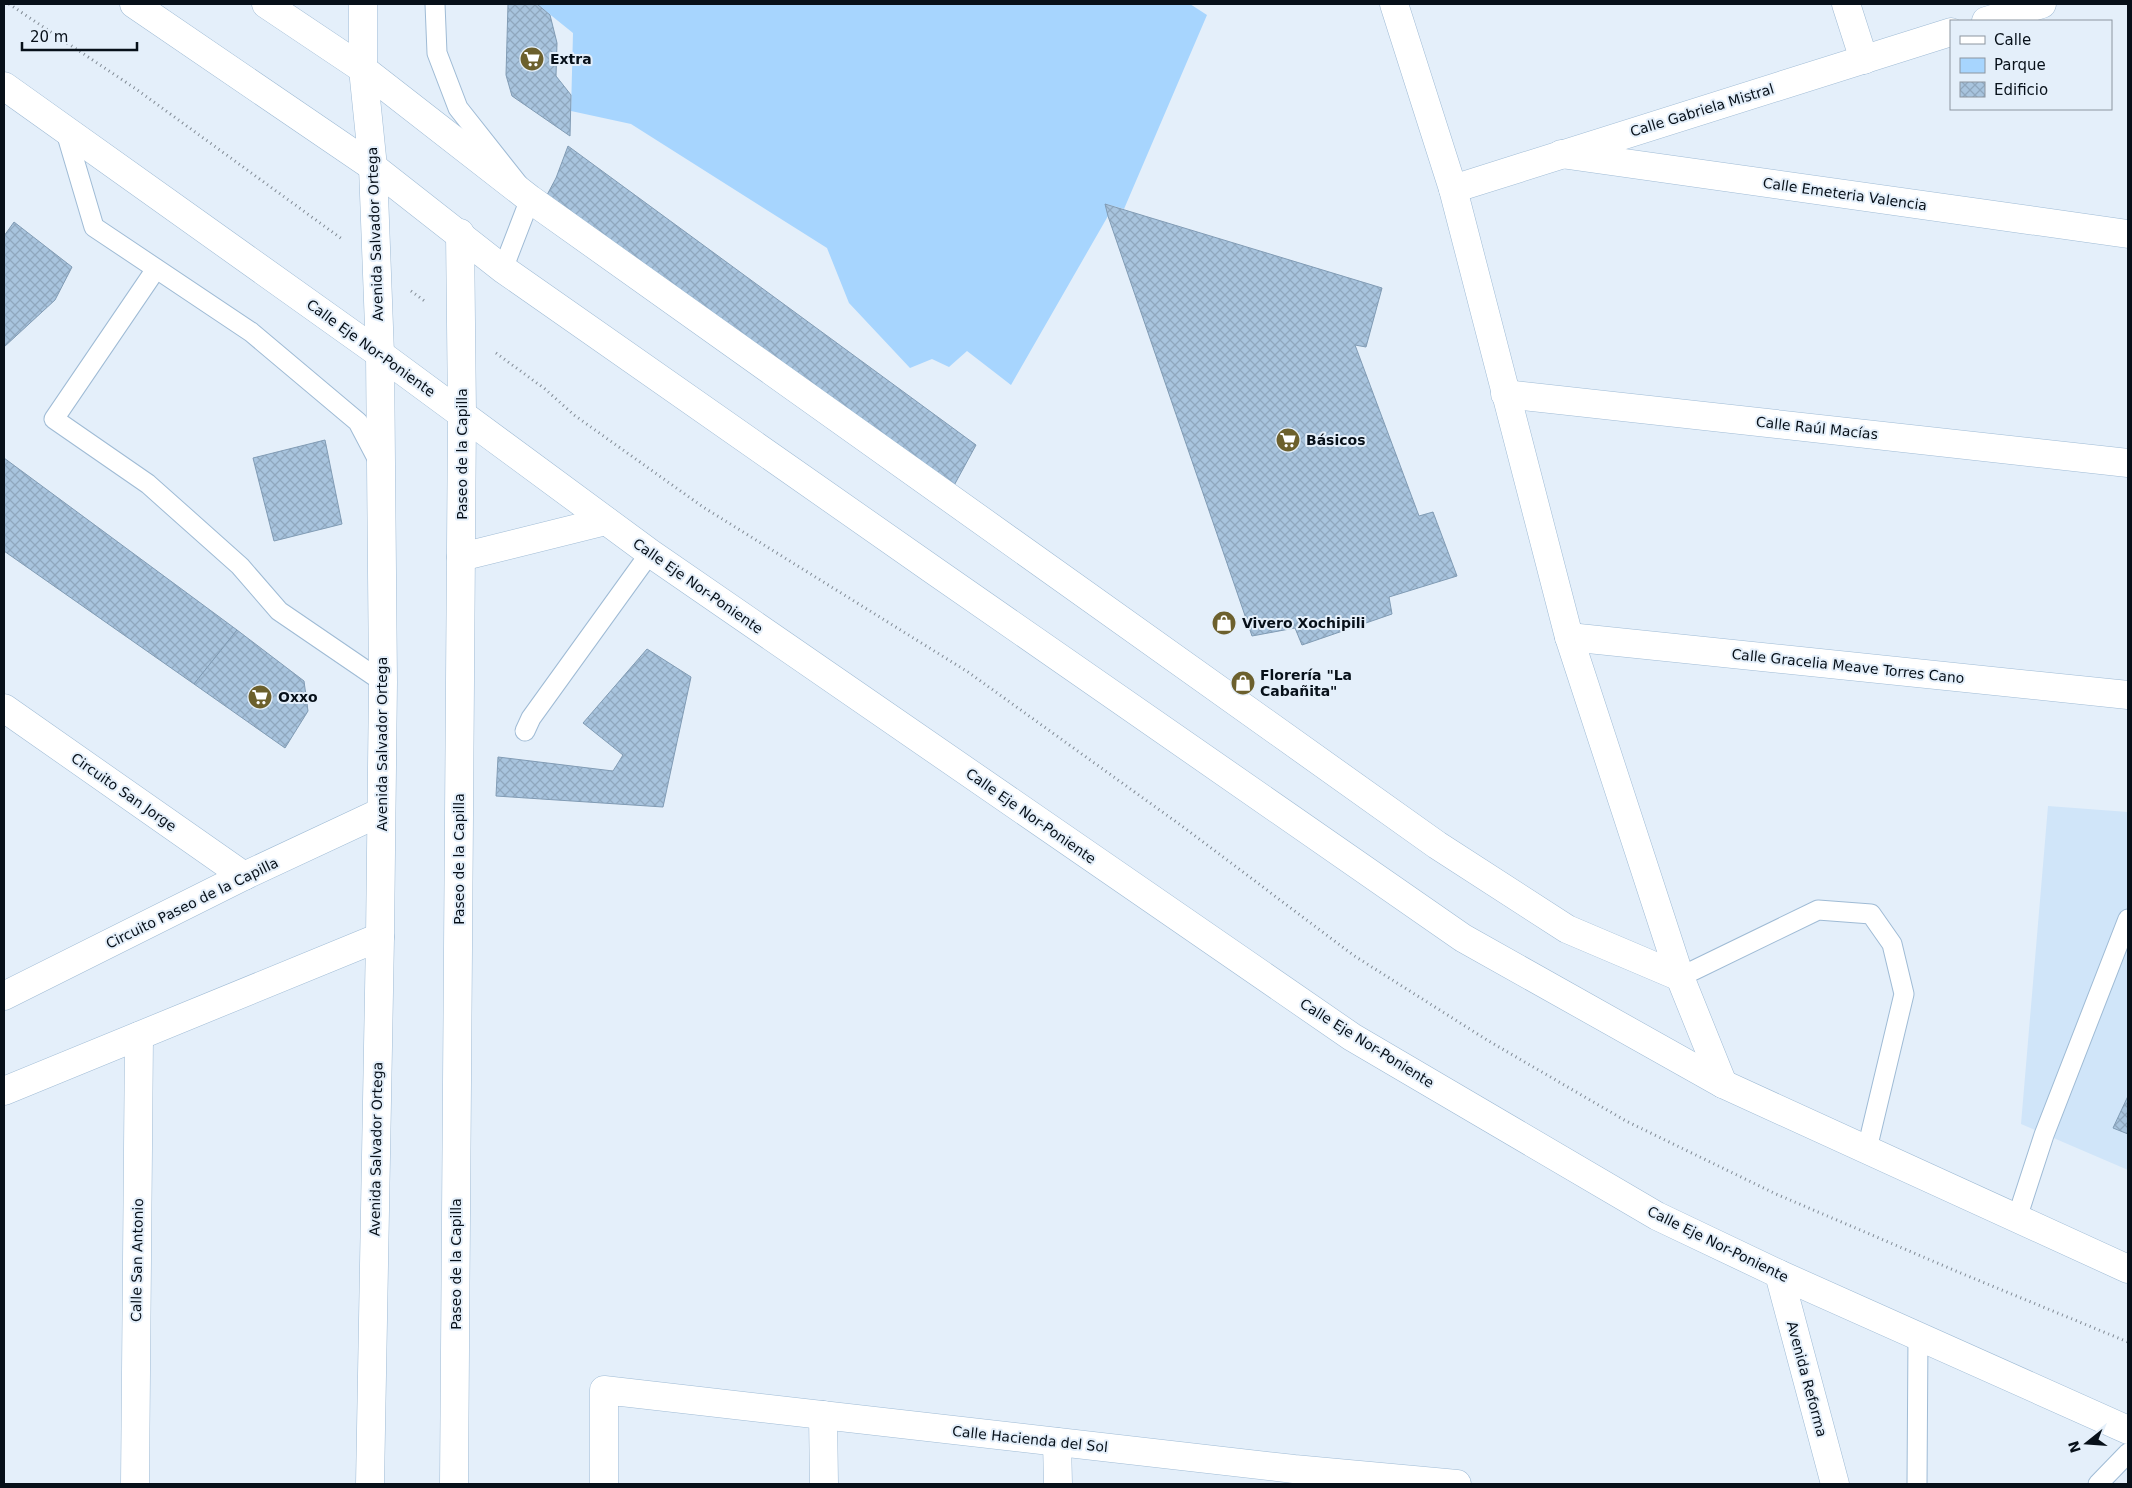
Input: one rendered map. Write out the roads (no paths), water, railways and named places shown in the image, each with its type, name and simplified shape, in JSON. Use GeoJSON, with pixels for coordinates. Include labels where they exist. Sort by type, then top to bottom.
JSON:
{"type":"FeatureCollection","features":[{"type":"Feature","properties":{"kind":"street"},"geometry":{"type":"LineString","coordinates":[[134,4],[373,167],[503,268],[1463,938],[1723,1084],[2128,1269]]}},
{"type":"Feature","properties":{"kind":"street"},"geometry":{"type":"LineString","coordinates":[[266,4],[364,69],[530,198],[1437,845],[1567,929],[1680,977]]}},
{"type":"Feature","properties":{"kind":"street","name":"Avenida Salvador Ortega"},"geometry":{"type":"LineString","coordinates":[[364,4],[364,69],[373,167],[380,354],[383,682],[370,1484]]}},
{"type":"Feature","properties":{"kind":"street"},"geometry":{"type":"LineString","coordinates":[[1394,4],[1453,189],[1569,637],[1680,977],[1723,1084]]}},
{"type":"Feature","properties":{"kind":"street"},"geometry":{"type":"LineString","coordinates":[[1846,4],[1864,60]]}},
{"type":"Feature","properties":{"kind":"street"},"geometry":{"type":"LineString","coordinates":[[1989,20],[2042,4]]}},
{"type":"Feature","properties":{"kind":"street","name":"Calle Gabriela Mistral"},"geometry":{"type":"LineString","coordinates":[[1453,189],[1950,32]]}},
{"type":"Feature","properties":{"kind":"street","name":"Calle Eje Nor-Poniente"},"geometry":{"type":"LineString","coordinates":[[4,86],[380,354],[650,553],[1352,1037],[1657,1216],[1779,1274],[2128,1430]]}},
{"type":"Feature","properties":{"kind":"street","name":"Calle Emeteria Valencia"},"geometry":{"type":"LineString","coordinates":[[1561,154],[2128,234]]}},
{"type":"Feature","properties":{"kind":"street","name":"Paseo de la Capilla"},"geometry":{"type":"LineString","coordinates":[[454,1484],[462,414],[460,233]]}},
{"type":"Feature","properties":{"kind":"street","name":"Calle Raúl Macías"},"geometry":{"type":"LineString","coordinates":[[1506,394],[2128,463]]}},
{"type":"Feature","properties":{"kind":"street"},"geometry":{"type":"LineString","coordinates":[[461,557],[606,521]]}},
{"type":"Feature","properties":{"kind":"street","name":"Calle Gracelia Meave Torres Cano"},"geometry":{"type":"LineString","coordinates":[[1569,637],[2128,695]]}},
{"type":"Feature","properties":{"kind":"street","name":"Circuito San Jorge"},"geometry":{"type":"LineString","coordinates":[[4,708],[244,876]]}},
{"type":"Feature","properties":{"kind":"street","name":"Circuito Paseo de la Capilla"},"geometry":{"type":"LineString","coordinates":[[4,996],[244,876],[381,812]]}},
{"type":"Feature","properties":{"kind":"street"},"geometry":{"type":"LineString","coordinates":[[4,1091],[380,937]]}},
{"type":"Feature","properties":{"kind":"street","name":"Calle San Antonio"},"geometry":{"type":"LineString","coordinates":[[135,1484],[139,1036]]}},
{"type":"Feature","properties":{"kind":"street","name":"Avenida Reforma"},"geometry":{"type":"LineString","coordinates":[[1779,1274],[1835,1484]]}},
{"type":"Feature","properties":{"kind":"street","name":"Calle Hacienda del Sol"},"geometry":{"type":"LineString","coordinates":[[604,1484],[604,1390],[1057,1442],[1294,1476],[1457,1484]]}},
{"type":"Feature","properties":{"kind":"street"},"geometry":{"type":"LineString","coordinates":[[823,1415],[824,1484]]}},
{"type":"Feature","properties":{"kind":"street"},"geometry":{"type":"LineString","coordinates":[[1057,1442],[1058,1484]]}},
{"type":"Feature","properties":{"kind":"lane"},"geometry":{"type":"LineString","coordinates":[[435,4],[437,53],[458,108],[530,198],[503,268]]}},
{"type":"Feature","properties":{"kind":"lane"},"geometry":{"type":"LineString","coordinates":[[65,129],[94,227],[251,332],[358,422],[381,465]]}},
{"type":"Feature","properties":{"kind":"lane"},"geometry":{"type":"LineString","coordinates":[[156,269],[54,419],[148,484],[240,566],[278,610],[383,682]]}},
{"type":"Feature","properties":{"kind":"lane"},"geometry":{"type":"LineString","coordinates":[[525,731],[531,718],[650,553]]}},
{"type":"Feature","properties":{"kind":"lane"},"geometry":{"type":"LineString","coordinates":[[1680,977],[1818,910],[1871,914],[1892,944],[1904,994],[1867,1150]]}},
{"type":"Feature","properties":{"kind":"lane"},"geometry":{"type":"LineString","coordinates":[[2017,1218],[2044,1135],[2128,919]]}},
{"type":"Feature","properties":{"kind":"lane"},"geometry":{"type":"LineString","coordinates":[[1918,1336],[1918,1484]]}},
{"type":"Feature","properties":{"kind":"lane"},"geometry":{"type":"LineString","coordinates":[[2098,1484],[2128,1453]]}},
{"type":"Feature","properties":{"kind":"place","name":"Extra"},"geometry":{"type":"Point","coordinates":[532,59]}},
{"type":"Feature","properties":{"kind":"place","name":"Básicos"},"geometry":{"type":"Point","coordinates":[1288,440]}},
{"type":"Feature","properties":{"kind":"place","name":"Vivero Xochipili"},"geometry":{"type":"Point","coordinates":[1224,623]}},
{"type":"Feature","properties":{"kind":"place","name":"Florería \"La Cabañita\""},"geometry":{"type":"Point","coordinates":[1243,683]}},
{"type":"Feature","properties":{"kind":"place","name":"Oxxo"},"geometry":{"type":"Point","coordinates":[260,697]}}]}
